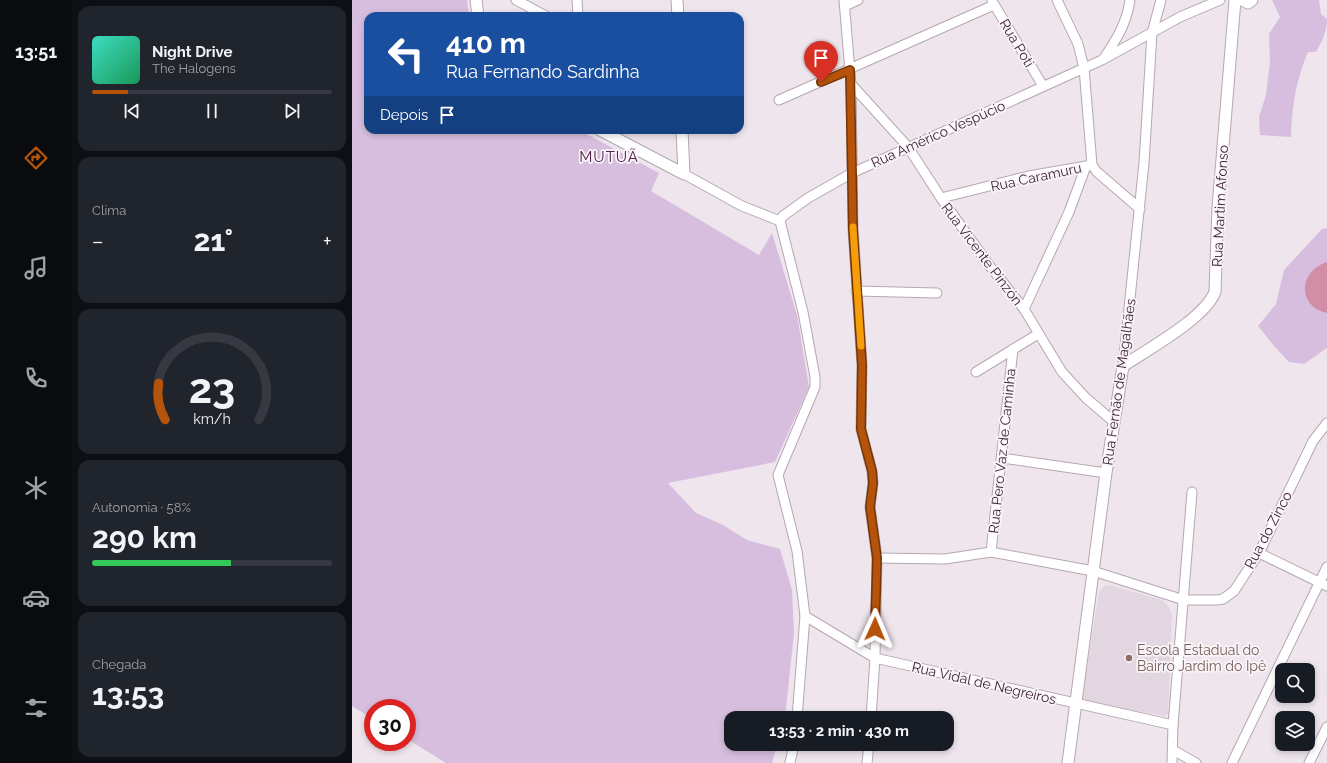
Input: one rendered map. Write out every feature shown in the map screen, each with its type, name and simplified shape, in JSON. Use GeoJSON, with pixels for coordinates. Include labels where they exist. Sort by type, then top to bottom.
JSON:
{"type":"FeatureCollection","features":[{"type":"Feature","properties":{"kind":"street"},"geometry":{"type":"LineString","coordinates":[[476,0],[478,12]]}},
{"type":"Feature","properties":{"kind":"street"},"geometry":{"type":"LineString","coordinates":[[516,0],[538,12]]}},
{"type":"Feature","properties":{"kind":"street"},"geometry":{"type":"LineString","coordinates":[[577,0],[578,12]]}},
{"type":"Feature","properties":{"kind":"street"},"geometry":{"type":"LineString","coordinates":[[677,0],[678,12]]}},
{"type":"Feature","properties":{"kind":"street"},"geometry":{"type":"LineString","coordinates":[[858,0],[845,3],[851,84],[856,291],[862,365],[861,429],[872,471],[873,483],[870,507],[877,558],[875,658],[871,711]]}},
{"type":"Feature","properties":{"kind":"street"},"geometry":{"type":"LineString","coordinates":[[1024,309],[1089,165],[1084,68],[1078,44],[1057,0]]}},
{"type":"Feature","properties":{"kind":"street"},"geometry":{"type":"LineString","coordinates":[[1102,60],[1120,34],[1127,17],[1130,0]]}},
{"type":"Feature","properties":{"kind":"street","name":"Rua Fernão de Magalhães"},"geometry":{"type":"LineString","coordinates":[[1068,763],[1106,472],[1123,366],[1140,209],[1152,34],[1161,0]]}},
{"type":"Feature","properties":{"kind":"street","name":"Rua Américo Vespúcio"},"geometry":{"type":"LineString","coordinates":[[780,221],[783,216],[808,198],[852,173],[1102,60],[1152,34],[1180,17],[1220,0]]}},
{"type":"Feature","properties":{"kind":"street","name":"Rua Martim Afonso"},"geometry":{"type":"LineString","coordinates":[[1123,366],[1195,317],[1211,301],[1215,292],[1218,208],[1235,0]]}},
{"type":"Feature","properties":{"kind":"street"},"geometry":{"type":"LineString","coordinates":[[1242,0],[1248,3],[1252,0]]}},
{"type":"Feature","properties":{"kind":"street"},"geometry":{"type":"LineString","coordinates":[[779,100],[850,70],[993,2]]}},
{"type":"Feature","properties":{"kind":"street","name":"Rua Poti"},"geometry":{"type":"LineString","coordinates":[[993,2],[1044,86]]}},
{"type":"Feature","properties":{"kind":"street","name":"Rua Vicente Pinzón"},"geometry":{"type":"LineString","coordinates":[[851,84],[908,147],[941,198],[989,265],[1024,309],[1062,372],[1086,398],[1114,422]]}},
{"type":"Feature","properties":{"kind":"street"},"geometry":{"type":"LineString","coordinates":[[608,134],[742,206],[780,221],[803,312],[815,377],[815,387],[778,475],[780,488],[796,544],[805,616],[798,711]]}},
{"type":"Feature","properties":{"kind":"street"},"geometry":{"type":"LineString","coordinates":[[682,134],[684,174]]}},
{"type":"Feature","properties":{"kind":"street","name":"Rua Caramuru"},"geometry":{"type":"LineString","coordinates":[[941,198],[1029,176],[1089,165],[1140,209]]}},
{"type":"Feature","properties":{"kind":"street"},"geometry":{"type":"LineString","coordinates":[[856,291],[937,293]]}},
{"type":"Feature","properties":{"kind":"street"},"geometry":{"type":"LineString","coordinates":[[976,372],[1038,334]]}},
{"type":"Feature","properties":{"kind":"street","name":"Rua Pero Vaz de Caminha"},"geometry":{"type":"LineString","coordinates":[[991,552],[1013,349]]}},
{"type":"Feature","properties":{"kind":"street","name":"Rua do Zinco"},"geometry":{"type":"LineString","coordinates":[[877,558],[945,559],[991,552],[1093,572],[1184,600],[1217,600],[1228,596],[1259,553],[1313,441],[1327,423]]}},
{"type":"Feature","properties":{"kind":"street"},"geometry":{"type":"LineString","coordinates":[[1002,458],[1106,472]]}},
{"type":"Feature","properties":{"kind":"street"},"geometry":{"type":"LineString","coordinates":[[1172,763],[1173,725],[1192,492]]}},
{"type":"Feature","properties":{"kind":"street"},"geometry":{"type":"LineString","coordinates":[[1259,553],[1323,584]]}},
{"type":"Feature","properties":{"kind":"street"},"geometry":{"type":"LineString","coordinates":[[1232,763],[1323,584],[1327,567]]}},
{"type":"Feature","properties":{"kind":"street","name":"Rua Vidal de Negreiros"},"geometry":{"type":"LineString","coordinates":[[805,616],[875,658],[1173,725]]}},
{"type":"Feature","properties":{"kind":"street"},"geometry":{"type":"LineString","coordinates":[[1309,763],[1327,727]]}},
{"type":"Feature","properties":{"kind":"street"},"geometry":{"type":"LineString","coordinates":[[1173,750],[1196,763]]}},
{"type":"Feature","properties":{"kind":"street"},"geometry":{"type":"LineString","coordinates":[[790,763],[793,751]]}},
{"type":"Feature","properties":{"kind":"street"},"geometry":{"type":"LineString","coordinates":[[867,763],[868,751]]}},
{"type":"Feature","properties":{"kind":"shaded area"},"geometry":{"type":"Polygon","coordinates":[[[352,0],[467,0],[468,12],[364,12],[364,134],[586,134],[659,173],[651,191],[759,255],[772,233],[797,315],[809,387],[775,462],[668,483],[696,513],[723,525],[747,540],[780,549],[792,590],[794,633],[786,711],[724,711],[724,751],[775,751],[772,763],[446,763],[416,745],[416,699],[364,699],[364,713],[352,706],[352,0]]]}},
{"type":"Feature","properties":{"kind":"shaded area"},"geometry":{"type":"Polygon","coordinates":[[[1272,0],[1319,0],[1321,14],[1327,19],[1325,32],[1316,52],[1308,52],[1300,73],[1292,115],[1291,137],[1260,135],[1259,117],[1266,95],[1270,61],[1269,34],[1280,17],[1272,0]]]}},
{"type":"Feature","properties":{"kind":"shaded area"},"geometry":{"type":"Polygon","coordinates":[[[1327,228],[1327,348],[1304,364],[1289,362],[1258,326],[1276,304],[1284,270],[1322,229],[1327,228]]]}},
{"type":"Feature","properties":{"kind":"shaded area"},"geometry":{"type":"Polygon","coordinates":[[[1327,262],[1327,313],[1310,304],[1306,297],[1305,289],[1306,281],[1311,273],[1317,267],[1327,262]]]}},
{"type":"Feature","properties":{"kind":"shaded area","name":"Escola Estadual do Bairro Jardim do Ipê"},"geometry":{"type":"Polygon","coordinates":[[[1109,585],[1162,600],[1170,609],[1172,615],[1168,713],[1165,716],[1082,701],[1099,592],[1104,586],[1109,585]]]}},
{"type":"Feature","properties":{"kind":"slow traffic"},"geometry":{"type":"LineString","coordinates":[[853,227],[856,291],[861,346]]}},
{"type":"Feature","properties":{"kind":"place","name":"Escola Estadual do Bairro Jardim do Ipê"},"geometry":{"type":"Point","coordinates":[1129,658]}},
{"type":"Feature","properties":{"kind":"district","name":"MUTUÃ"},"geometry":{"type":"Point","coordinates":[609,157]}},
{"type":"Feature","properties":{"kind":"route"},"geometry":{"type":"LineString","coordinates":[[821,82],[850,70],[853,229],[862,365],[861,429],[872,471],[873,483],[870,507],[877,558],[875,629]]}}]}
